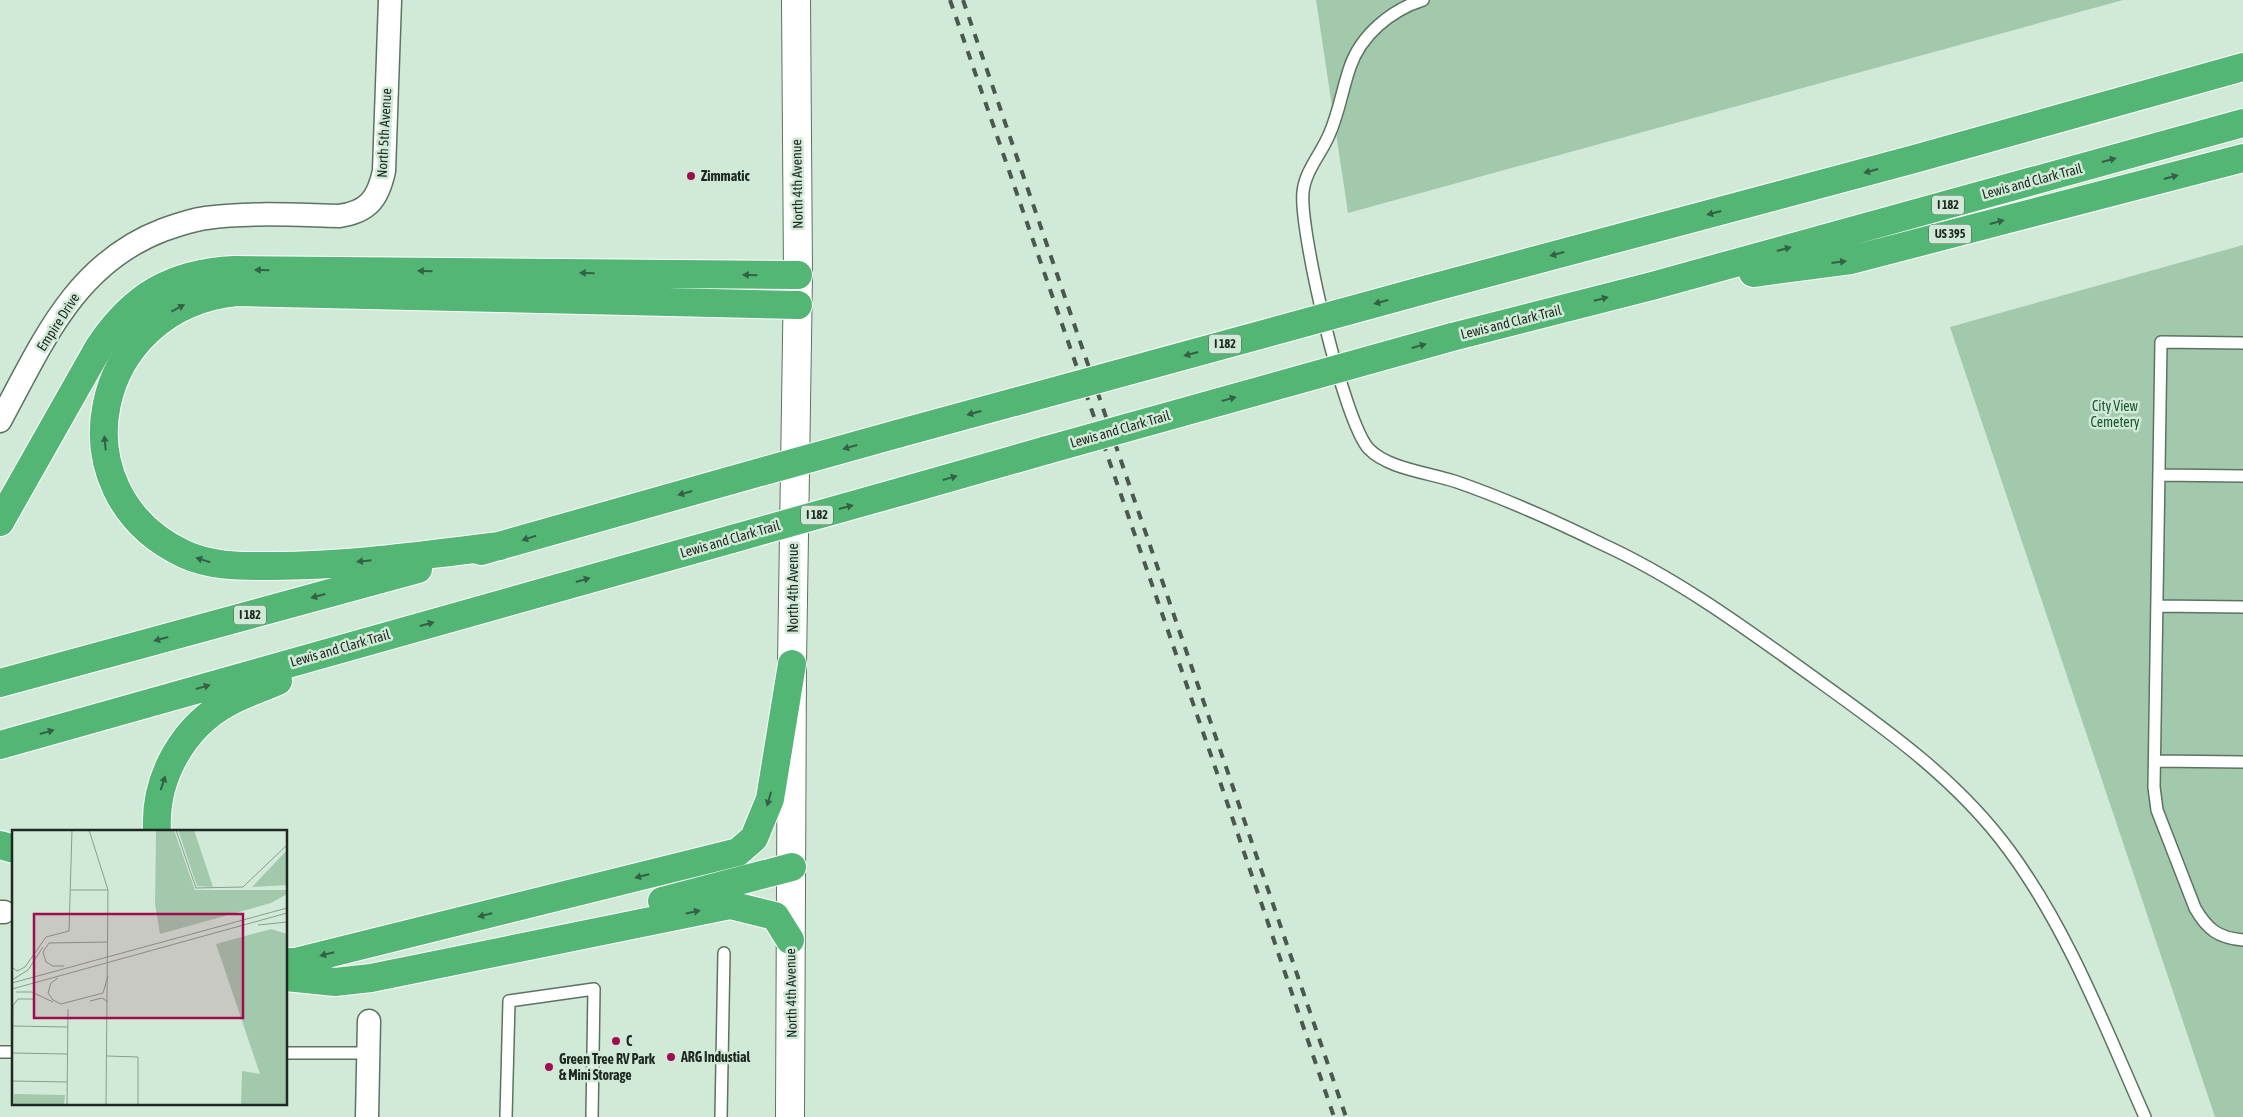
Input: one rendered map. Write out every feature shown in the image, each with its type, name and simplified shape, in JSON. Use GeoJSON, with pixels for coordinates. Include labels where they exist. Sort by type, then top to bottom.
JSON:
{"type":"FeatureCollection","features":[{"type":"Feature","properties":{"kind":"highway"},"geometry":{"type":"LineString","coordinates":[[1918,158],[2243,50]]}},
{"type":"Feature","properties":{"kind":"highway","name":"I 182"},"geometry":{"type":"LineString","coordinates":[[0,684],[897,434],[1918,158],[2243,67]]}},
{"type":"Feature","properties":{"kind":"highway","name":"Lewis and Clark Trail"},"geometry":{"type":"LineString","coordinates":[[0,745],[1452,336],[1652,286],[2243,124]]}},
{"type":"Feature","properties":{"kind":"highway","name":"US 395"},"geometry":{"type":"LineString","coordinates":[[1652,286],[1851,260],[2243,158]]}},
{"type":"Feature","properties":{"kind":"highway"},"geometry":{"type":"LineString","coordinates":[[0,522],[112,328],[128,310],[146,296],[188,276],[211,271],[234,270],[798,275]]}},
{"type":"Feature","properties":{"kind":"highway"},"geometry":{"type":"LineString","coordinates":[[500,546],[323,566],[228,566],[206,562],[185,554],[166,544],[138,520],[121,496],[112,475],[106,454],[104,425],[110,388],[118,368],[135,343],[161,318],[180,306],[201,298],[237,292],[798,305]]}},
{"type":"Feature","properties":{"kind":"highway"},"geometry":{"type":"LineString","coordinates":[[157,830],[157,806],[162,785],[178,751],[195,727],[231,701],[380,637]]}},
{"type":"Feature","properties":{"kind":"highway"},"geometry":{"type":"LineString","coordinates":[[288,962],[295,962],[738,852],[754,838],[770,799],[792,664]]}},
{"type":"Feature","properties":{"kind":"highway"},"geometry":{"type":"LineString","coordinates":[[738,852],[792,867]]}},
{"type":"Feature","properties":{"kind":"highway"},"geometry":{"type":"LineString","coordinates":[[371,978],[792,867]]}},
{"type":"Feature","properties":{"kind":"highway"},"geometry":{"type":"LineString","coordinates":[[288,977],[335,982],[371,978],[730,905],[775,916],[790,940]]}},
{"type":"Feature","properties":{"kind":"main road","name":"North 4th Avenue"},"geometry":{"type":"LineString","coordinates":[[790,1117],[792,664],[798,305],[796,0]]}},
{"type":"Feature","properties":{"kind":"street","name":"North 5th Avenue"},"geometry":{"type":"LineString","coordinates":[[224,217],[339,216],[352,214],[363,209],[373,201],[380,190],[384,171],[390,0]]}},
{"type":"Feature","properties":{"kind":"street","name":"Empire Drive"},"geometry":{"type":"LineString","coordinates":[[0,421],[51,327],[66,304],[84,282],[127,247],[152,235],[178,225],[205,218],[224,217]]}},
{"type":"Feature","properties":{"kind":"street"},"geometry":{"type":"LineString","coordinates":[[367,1117],[368,1021]]}},
{"type":"Feature","properties":{"kind":"lane"},"geometry":{"type":"LineString","coordinates":[[1423,0],[1387,18],[1375,29],[1355,54],[1329,136],[1307,176],[1303,190],[1304,216],[1320,302],[1350,410],[1364,444],[1384,461],[1456,482],[1506,501],[1646,565],[1718,609],[1850,703],[1918,755],[1976,809],[2028,878],[2078,970],[2145,1117]]}},
{"type":"Feature","properties":{"kind":"lane"},"geometry":{"type":"LineString","coordinates":[[2243,343],[2161,342],[2154,787],[2157,810],[2195,908],[2204,924],[2216,933],[2233,939],[2243,940]]}},
{"type":"Feature","properties":{"kind":"lane"},"geometry":{"type":"LineString","coordinates":[[2159,475],[2243,476]]}},
{"type":"Feature","properties":{"kind":"lane"},"geometry":{"type":"LineString","coordinates":[[2157,606],[2243,607]]}},
{"type":"Feature","properties":{"kind":"lane"},"geometry":{"type":"LineString","coordinates":[[2155,761],[2243,762]]}},
{"type":"Feature","properties":{"kind":"lane"},"geometry":{"type":"LineString","coordinates":[[721,1117],[724,953]]}},
{"type":"Feature","properties":{"kind":"lane"},"geometry":{"type":"LineString","coordinates":[[506,1117],[509,1001],[594,990],[592,1117]]}},
{"type":"Feature","properties":{"kind":"lane"},"geometry":{"type":"LineString","coordinates":[[288,1053],[368,1053]]}},
{"type":"Feature","properties":{"kind":"green space"},"geometry":{"type":"Polygon","coordinates":[[[1316,0],[2123,0],[1348,213],[1316,0]]]}},
{"type":"Feature","properties":{"kind":"green space","name":"City View Cemetery"},"geometry":{"type":"Polygon","coordinates":[[[2243,245],[2243,1117],[2215,1117],[1950,327],[2243,245]]]}},
{"type":"Feature","properties":{"kind":"railway"},"geometry":{"type":"LineString","coordinates":[[950,0],[1334,1117]]}},
{"type":"Feature","properties":{"kind":"railway"},"geometry":{"type":"LineString","coordinates":[[963,0],[1346,1117]]}},
{"type":"Feature","properties":{"kind":"place","name":"Zimmatic"},"geometry":{"type":"Point","coordinates":[691,176]}},
{"type":"Feature","properties":{"kind":"place","name":"C"},"geometry":{"type":"Point","coordinates":[616,1041]}},
{"type":"Feature","properties":{"kind":"place","name":"ARG Industial"},"geometry":{"type":"Point","coordinates":[671,1057]}},
{"type":"Feature","properties":{"kind":"place","name":"Green Tree RV Park & Mini Storage"},"geometry":{"type":"Point","coordinates":[549,1067]}}]}
